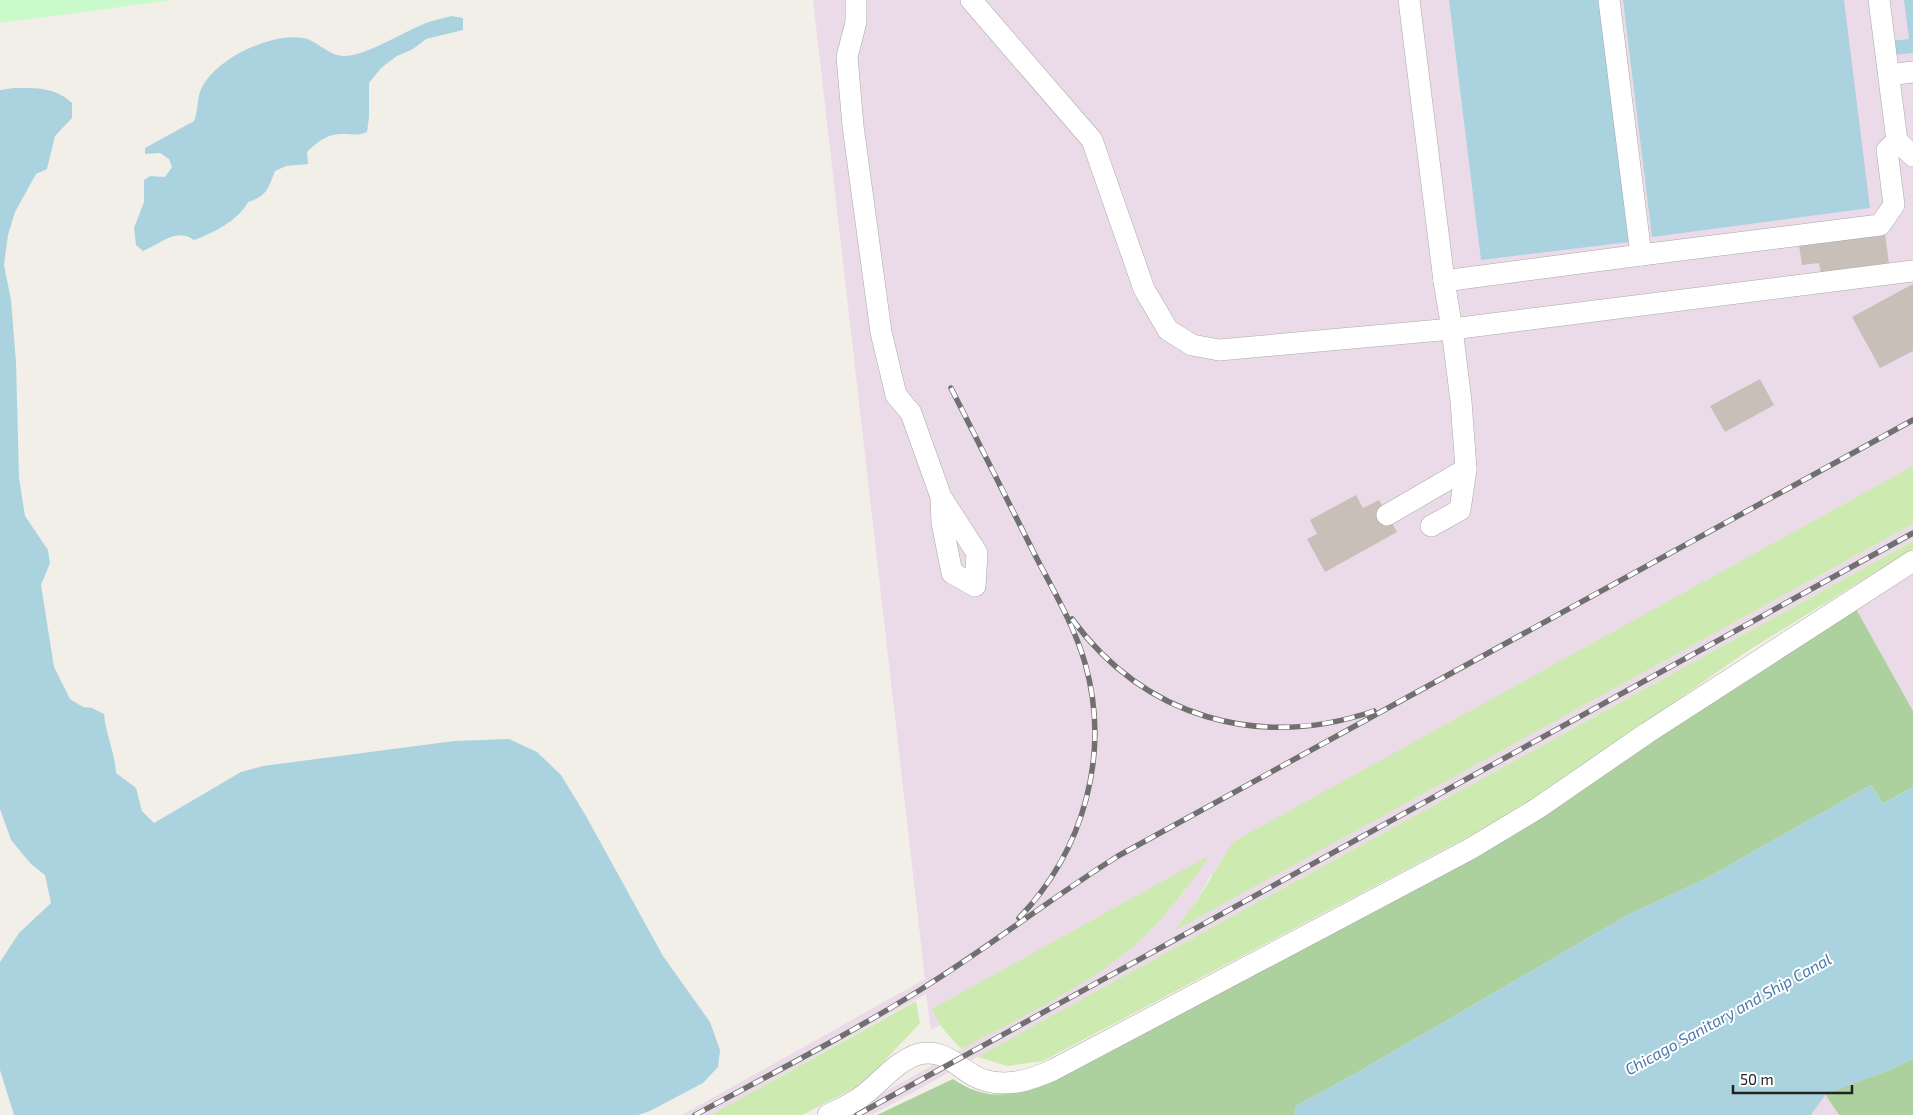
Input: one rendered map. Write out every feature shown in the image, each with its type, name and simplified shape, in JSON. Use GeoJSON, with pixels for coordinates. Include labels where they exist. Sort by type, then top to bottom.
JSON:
{"type":"FeatureCollection","features":[{"type":"Feature","properties":{"kind":"lane"},"geometry":{"type":"LineString","coordinates":[[856,0],[856,22],[846,57],[853,126],[881,332],[896,395],[910,414],[941,497]]}},
{"type":"Feature","properties":{"kind":"lane"},"geometry":{"type":"LineString","coordinates":[[971,0],[1092,140],[1144,289],[1168,330],[1192,345],[1220,350],[1452,329],[1913,271]]}},
{"type":"Feature","properties":{"kind":"lane"},"geometry":{"type":"LineString","coordinates":[[1409,0],[1444,281],[1452,329],[1466,469],[1460,510],[1431,526]]}},
{"type":"Feature","properties":{"kind":"lane"},"geometry":{"type":"LineString","coordinates":[[1609,0],[1641,255]]}},
{"type":"Feature","properties":{"kind":"lane"},"geometry":{"type":"LineString","coordinates":[[1879,0],[1897,141],[1913,156]]}},
{"type":"Feature","properties":{"kind":"lane"},"geometry":{"type":"LineString","coordinates":[[1889,76],[1913,72]]}},
{"type":"Feature","properties":{"kind":"lane"},"geometry":{"type":"LineString","coordinates":[[1444,281],[1880,225],[1894,206],[1887,150],[1897,141]]}},
{"type":"Feature","properties":{"kind":"lane"},"geometry":{"type":"LineString","coordinates":[[1387,515],[1466,469]]}},
{"type":"Feature","properties":{"kind":"lane"},"geometry":{"type":"LineString","coordinates":[[828,1115],[858,1099],[900,1064],[919,1054],[943,1054],[965,1071],[986,1081],[1004,1083],[1026,1081],[1053,1070],[1470,849],[1538,808],[1647,733],[1913,561]]}},
{"type":"Feature","properties":{"kind":"shaded area"},"geometry":{"type":"Polygon","coordinates":[[[813,0],[1913,0],[1913,490],[1210,876],[1196,902],[1175,930],[1913,524],[1913,541],[872,1115],[843,1115],[1075,986],[1133,945],[1153,928],[1185,891],[931,1030],[926,994],[712,1115],[682,1115],[925,979],[813,0]]]}},
{"type":"Feature","properties":{"kind":"shaded area"},"geometry":{"type":"Polygon","coordinates":[[[1913,568],[1913,711],[1855,607],[1913,568]]]}},
{"type":"Feature","properties":{"kind":"shaded area"},"geometry":{"type":"Polygon","coordinates":[[[1825,1094],[1839,1115],[1811,1115],[1825,1094]]]}},
{"type":"Feature","properties":{"kind":"green space"},"geometry":{"type":"Polygon","coordinates":[[[0,0],[173,0],[0,23],[0,0]]]}},
{"type":"Feature","properties":{"kind":"green space"},"geometry":{"type":"Polygon","coordinates":[[[1913,466],[1913,524],[1174,931],[1196,902],[1233,842],[1913,466]]]}},
{"type":"Feature","properties":{"kind":"green space"},"geometry":{"type":"Polygon","coordinates":[[[1913,541],[1913,549],[1746,652],[1532,801],[1498,821],[1043,1061],[1008,1066],[977,1057],[1913,541]]]}},
{"type":"Feature","properties":{"kind":"green space"},"geometry":{"type":"Polygon","coordinates":[[[1855,607],[1913,711],[1913,787],[1883,804],[1871,785],[1707,878],[1626,916],[1360,1071],[1296,1106],[1294,1115],[877,1115],[953,1079],[976,1091],[987,1094],[1020,1091],[1045,1082],[1225,988],[1855,607]]]}},
{"type":"Feature","properties":{"kind":"green space"},"geometry":{"type":"Polygon","coordinates":[[[1210,855],[1184,892],[1154,927],[1134,946],[1088,979],[1038,1009],[962,1049],[941,1026],[932,1009],[1210,855]]]}},
{"type":"Feature","properties":{"kind":"green space"},"geometry":{"type":"Polygon","coordinates":[[[916,1001],[920,1023],[876,1070],[858,1086],[802,1115],[711,1115],[916,1001]]]}},
{"type":"Feature","properties":{"kind":"green space"},"geometry":{"type":"Polygon","coordinates":[[[1913,1058],[1913,1115],[1839,1115],[1825,1094],[1894,1068],[1913,1058]]]}},
{"type":"Feature","properties":{"kind":"water"},"geometry":{"type":"Polygon","coordinates":[[[1449,0],[1599,0],[1629,242],[1481,260],[1449,0]]]}},
{"type":"Feature","properties":{"kind":"water"},"geometry":{"type":"Polygon","coordinates":[[[1623,0],[1844,0],[1870,208],[1652,237],[1623,0]]]}},
{"type":"Feature","properties":{"kind":"water"},"geometry":{"type":"Polygon","coordinates":[[[1904,0],[1913,0],[1913,53],[1892,55],[1890,41],[1909,39],[1904,0]]]}},
{"type":"Feature","properties":{"kind":"water"},"geometry":{"type":"Polygon","coordinates":[[[452,16],[463,18],[463,30],[426,39],[381,68],[369,83],[367,132],[338,134],[323,139],[307,152],[308,164],[286,166],[275,171],[263,194],[248,202],[232,221],[209,234],[194,240],[187,236],[174,236],[143,251],[136,245],[134,228],[144,202],[144,180],[150,176],[165,177],[172,167],[169,159],[160,153],[145,154],[145,148],[194,121],[200,92],[207,80],[229,59],[260,44],[290,37],[308,39],[338,55],[353,55],[374,48],[426,23],[452,16]]]}},
{"type":"Feature","properties":{"kind":"water"},"geometry":{"type":"Polygon","coordinates":[[[14,88],[52,91],[72,103],[72,118],[55,136],[47,169],[36,174],[15,212],[8,235],[4,265],[11,300],[16,362],[19,478],[25,516],[48,550],[50,563],[41,585],[54,667],[70,699],[83,707],[92,708],[104,714],[116,773],[136,788],[142,811],[154,823],[241,772],[263,766],[454,741],[509,739],[537,752],[561,775],[586,816],[663,956],[710,1022],[720,1050],[718,1067],[703,1083],[650,1111],[638,1115],[14,1115],[0,1070],[0,962],[19,933],[51,903],[45,875],[31,864],[11,840],[0,809],[0,90],[14,88]]]}},
{"type":"Feature","properties":{"kind":"water","name":"Chicago Sanitary and Ship Canal"},"geometry":{"type":"Polygon","coordinates":[[[1871,785],[1883,804],[1913,787],[1913,1058],[1894,1068],[1826,1094],[1811,1115],[1294,1115],[1296,1106],[1360,1071],[1626,916],[1707,878],[1871,785]]]}},
{"type":"Feature","properties":{"kind":"building"},"geometry":{"type":"Polygon","coordinates":[[[1885,234],[1889,263],[1821,273],[1819,263],[1802,265],[1799,245],[1885,234]]]}},
{"type":"Feature","properties":{"kind":"building"},"geometry":{"type":"Polygon","coordinates":[[[1913,284],[1913,351],[1880,368],[1852,317],[1913,284]]]}},
{"type":"Feature","properties":{"kind":"building"},"geometry":{"type":"Polygon","coordinates":[[[1760,379],[1774,405],[1725,432],[1710,406],[1760,379]]]}},
{"type":"Feature","properties":{"kind":"building"},"geometry":{"type":"Polygon","coordinates":[[[1356,495],[1363,508],[1379,500],[1397,532],[1325,572],[1307,539],[1317,534],[1310,520],[1356,495]]]}},
{"type":"Feature","properties":{"kind":"railway"},"geometry":{"type":"LineString","coordinates":[[951,388],[1074,632],[1085,663],[1092,697],[1095,732],[1093,766],[1086,799],[1075,831],[1060,862],[1042,891],[1019,918]]}},
{"type":"Feature","properties":{"kind":"railway"},"geometry":{"type":"LineString","coordinates":[[695,1115],[893,1007],[1118,856],[1913,420]]}},
{"type":"Feature","properties":{"kind":"railway"},"geometry":{"type":"LineString","coordinates":[[857,1115],[1913,533]]}},
{"type":"Feature","properties":{"kind":"railway"},"geometry":{"type":"LineString","coordinates":[[1072,619],[1101,653],[1134,681],[1169,702],[1207,717],[1247,725],[1289,727],[1331,722],[1374,711]]}}]}
